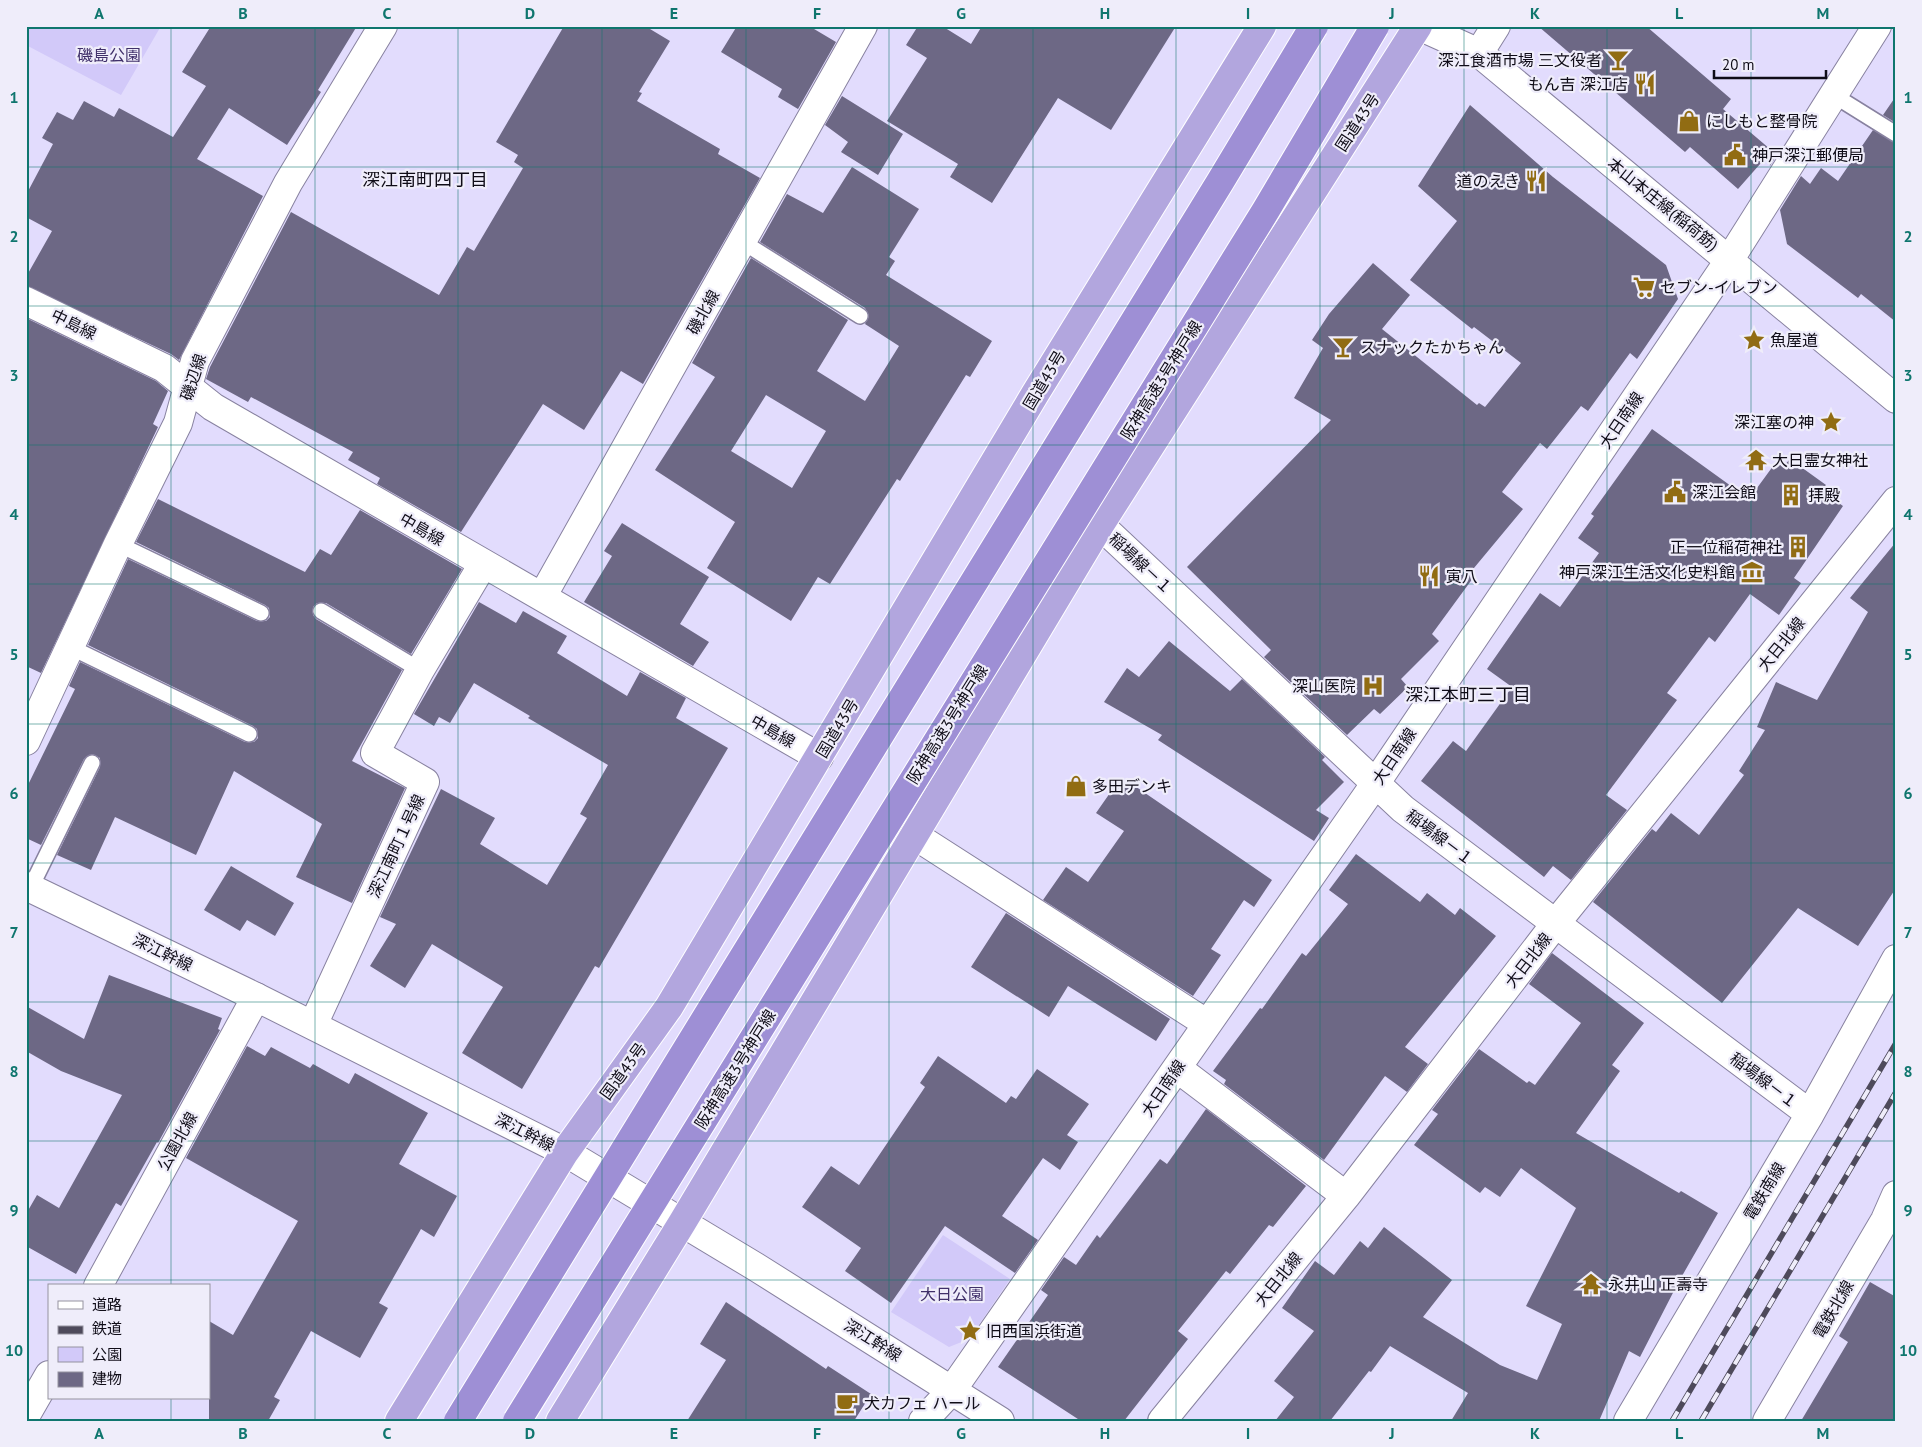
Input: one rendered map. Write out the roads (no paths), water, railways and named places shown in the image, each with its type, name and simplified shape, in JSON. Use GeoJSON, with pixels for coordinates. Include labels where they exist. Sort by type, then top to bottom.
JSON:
{"type":"FeatureCollection","features":[{"type":"Feature","properties":{"kind":"highway","name":"国道43号"},"geometry":{"type":"LineString","coordinates":[[399,1421],[565,1152],[669,1007],[1035,394],[1262,26]]}},
{"type":"Feature","properties":{"kind":"highway"},"geometry":{"type":"LineString","coordinates":[[458,1421],[1210,199],[1314,26]]}},
{"type":"Feature","properties":{"kind":"highway","name":"阪神高速3号神戸線"},"geometry":{"type":"LineString","coordinates":[[518,1421],[1266,210],[1375,26]]}},
{"type":"Feature","properties":{"kind":"highway","name":"国道43号"},"geometry":{"type":"LineString","coordinates":[[560,1421],[682,1223],[1100,525],[1418,26]]}},
{"type":"Feature","properties":{"kind":"street","name":"磯辺線"},"geometry":{"type":"LineString","coordinates":[[26,740],[118,544],[178,423],[195,361],[288,183],[383,26]]}},
{"type":"Feature","properties":{"kind":"street","name":"磯北線"},"geometry":{"type":"LineString","coordinates":[[542,597],[863,26]]}},
{"type":"Feature","properties":{"kind":"street","name":"本山本庄線(稲荷筋)"},"geometry":{"type":"LineString","coordinates":[[1418,26],[1479,53],[1730,259],[1896,399]]}},
{"type":"Feature","properties":{"kind":"street"},"geometry":{"type":"LineString","coordinates":[[1479,53],[1496,26]]}},
{"type":"Feature","properties":{"kind":"street","name":"大日南線"},"geometry":{"type":"LineString","coordinates":[[923,1421],[952,1390],[1177,1068],[1206,1023],[1375,784],[1730,259],[1878,26]]}},
{"type":"Feature","properties":{"kind":"street","name":"中島線"},"geometry":{"type":"LineString","coordinates":[[26,301],[164,368],[213,407],[819,757]]}},
{"type":"Feature","properties":{"kind":"street","name":"大日北線"},"geometry":{"type":"LineString","coordinates":[[1162,1421],[1346,1196],[1556,923],[1896,501]]}},
{"type":"Feature","properties":{"kind":"street","name":"稲場線－１"},"geometry":{"type":"LineString","coordinates":[[1100,525],[1403,810],[1810,1114]]}},
{"type":"Feature","properties":{"kind":"street","name":"深江南町１号線"},"geometry":{"type":"LineString","coordinates":[[313,1025],[425,782],[375,753],[420,670],[484,564]]}},
{"type":"Feature","properties":{"kind":"street"},"geometry":{"type":"LineString","coordinates":[[914,835],[1206,1023]]}},
{"type":"Feature","properties":{"kind":"street","name":"深江幹線"},"geometry":{"type":"LineString","coordinates":[[28,888],[313,1025],[565,1152],[1000,1421]]}},
{"type":"Feature","properties":{"kind":"street","name":"電鉄南線"},"geometry":{"type":"LineString","coordinates":[[1628,1421],[1810,1114],[1896,959]]}},
{"type":"Feature","properties":{"kind":"street","name":"公園北線"},"geometry":{"type":"LineString","coordinates":[[99,1284],[256,997]]}},
{"type":"Feature","properties":{"kind":"street"},"geometry":{"type":"LineString","coordinates":[[1177,1068],[1346,1196]]}},
{"type":"Feature","properties":{"kind":"street","name":"電鉄北線"},"geometry":{"type":"LineString","coordinates":[[1767,1421],[1885,1220],[1896,1196]]}},
{"type":"Feature","properties":{"kind":"lane"},"geometry":{"type":"LineString","coordinates":[[1834,96],[1896,134]]}},
{"type":"Feature","properties":{"kind":"lane"},"geometry":{"type":"LineString","coordinates":[[743,242],[860,316]]}},
{"type":"Feature","properties":{"kind":"lane"},"geometry":{"type":"LineString","coordinates":[[118,544],[261,613]]}},
{"type":"Feature","properties":{"kind":"lane"},"geometry":{"type":"LineString","coordinates":[[321,611],[420,670]]}},
{"type":"Feature","properties":{"kind":"lane"},"geometry":{"type":"LineString","coordinates":[[70,647],[249,734]]}},
{"type":"Feature","properties":{"kind":"lane"},"geometry":{"type":"LineString","coordinates":[[28,888],[92,763]]}},
{"type":"Feature","properties":{"kind":"railway"},"geometry":{"type":"LineString","coordinates":[[1672,1421],[1896,1043]]}},
{"type":"Feature","properties":{"kind":"railway"},"geometry":{"type":"LineString","coordinates":[[1701,1421],[1896,1092]]}},
{"type":"Feature","properties":{"kind":"place","name":"深江食酒市場 三文役者"},"geometry":{"type":"Point","coordinates":[1618,60]}},
{"type":"Feature","properties":{"kind":"place","name":"もん吉 深江店"},"geometry":{"type":"Point","coordinates":[1645,84]}},
{"type":"Feature","properties":{"kind":"place","name":"にしもと整骨院"},"geometry":{"type":"Point","coordinates":[1689,121]}},
{"type":"Feature","properties":{"kind":"place","name":"神戸深江郵便局"},"geometry":{"type":"Point","coordinates":[1735,155]}},
{"type":"Feature","properties":{"kind":"place","name":"道のえき"},"geometry":{"type":"Point","coordinates":[1536,181]}},
{"type":"Feature","properties":{"kind":"place","name":"セブン-イレブン"},"geometry":{"type":"Point","coordinates":[1644,287]}},
{"type":"Feature","properties":{"kind":"place","name":"魚屋道"},"geometry":{"type":"Point","coordinates":[1754,340]}},
{"type":"Feature","properties":{"kind":"place","name":"スナックたかちゃん"},"geometry":{"type":"Point","coordinates":[1343,347]}},
{"type":"Feature","properties":{"kind":"place","name":"深江塞の神"},"geometry":{"type":"Point","coordinates":[1831,422]}},
{"type":"Feature","properties":{"kind":"place","name":"大日霊女神社"},"geometry":{"type":"Point","coordinates":[1756,460]}},
{"type":"Feature","properties":{"kind":"place","name":"深江会館"},"geometry":{"type":"Point","coordinates":[1675,492]}},
{"type":"Feature","properties":{"kind":"place","name":"拝殿"},"geometry":{"type":"Point","coordinates":[1791,495]}},
{"type":"Feature","properties":{"kind":"place","name":"正一位稲荷神社"},"geometry":{"type":"Point","coordinates":[1798,547]}},
{"type":"Feature","properties":{"kind":"place","name":"神戸深江生活文化史料館"},"geometry":{"type":"Point","coordinates":[1752,572]}},
{"type":"Feature","properties":{"kind":"place","name":"寅八"},"geometry":{"type":"Point","coordinates":[1429,576]}},
{"type":"Feature","properties":{"kind":"place","name":"深山医院"},"geometry":{"type":"Point","coordinates":[1373,686]}},
{"type":"Feature","properties":{"kind":"place","name":"多田デンキ"},"geometry":{"type":"Point","coordinates":[1076,786]}},
{"type":"Feature","properties":{"kind":"place","name":"永井山 正壽寺"},"geometry":{"type":"Point","coordinates":[1591,1284]}},
{"type":"Feature","properties":{"kind":"place","name":"旧西国浜街道"},"geometry":{"type":"Point","coordinates":[970,1331]}},
{"type":"Feature","properties":{"kind":"place","name":"犬カフェ ハール"},"geometry":{"type":"Point","coordinates":[847,1403]}},
{"type":"Feature","properties":{"kind":"district","name":"深江南町四丁目"},"geometry":{"type":"Point","coordinates":[425,179]}},
{"type":"Feature","properties":{"kind":"district","name":"深江本町三丁目"},"geometry":{"type":"Point","coordinates":[1468,694]}},
{"type":"Feature","properties":{"kind":"park label","name":"磯島公園"},"geometry":{"type":"Point","coordinates":[109,55]}},
{"type":"Feature","properties":{"kind":"park label","name":"大日公園"},"geometry":{"type":"Point","coordinates":[952,1294]}}]}
